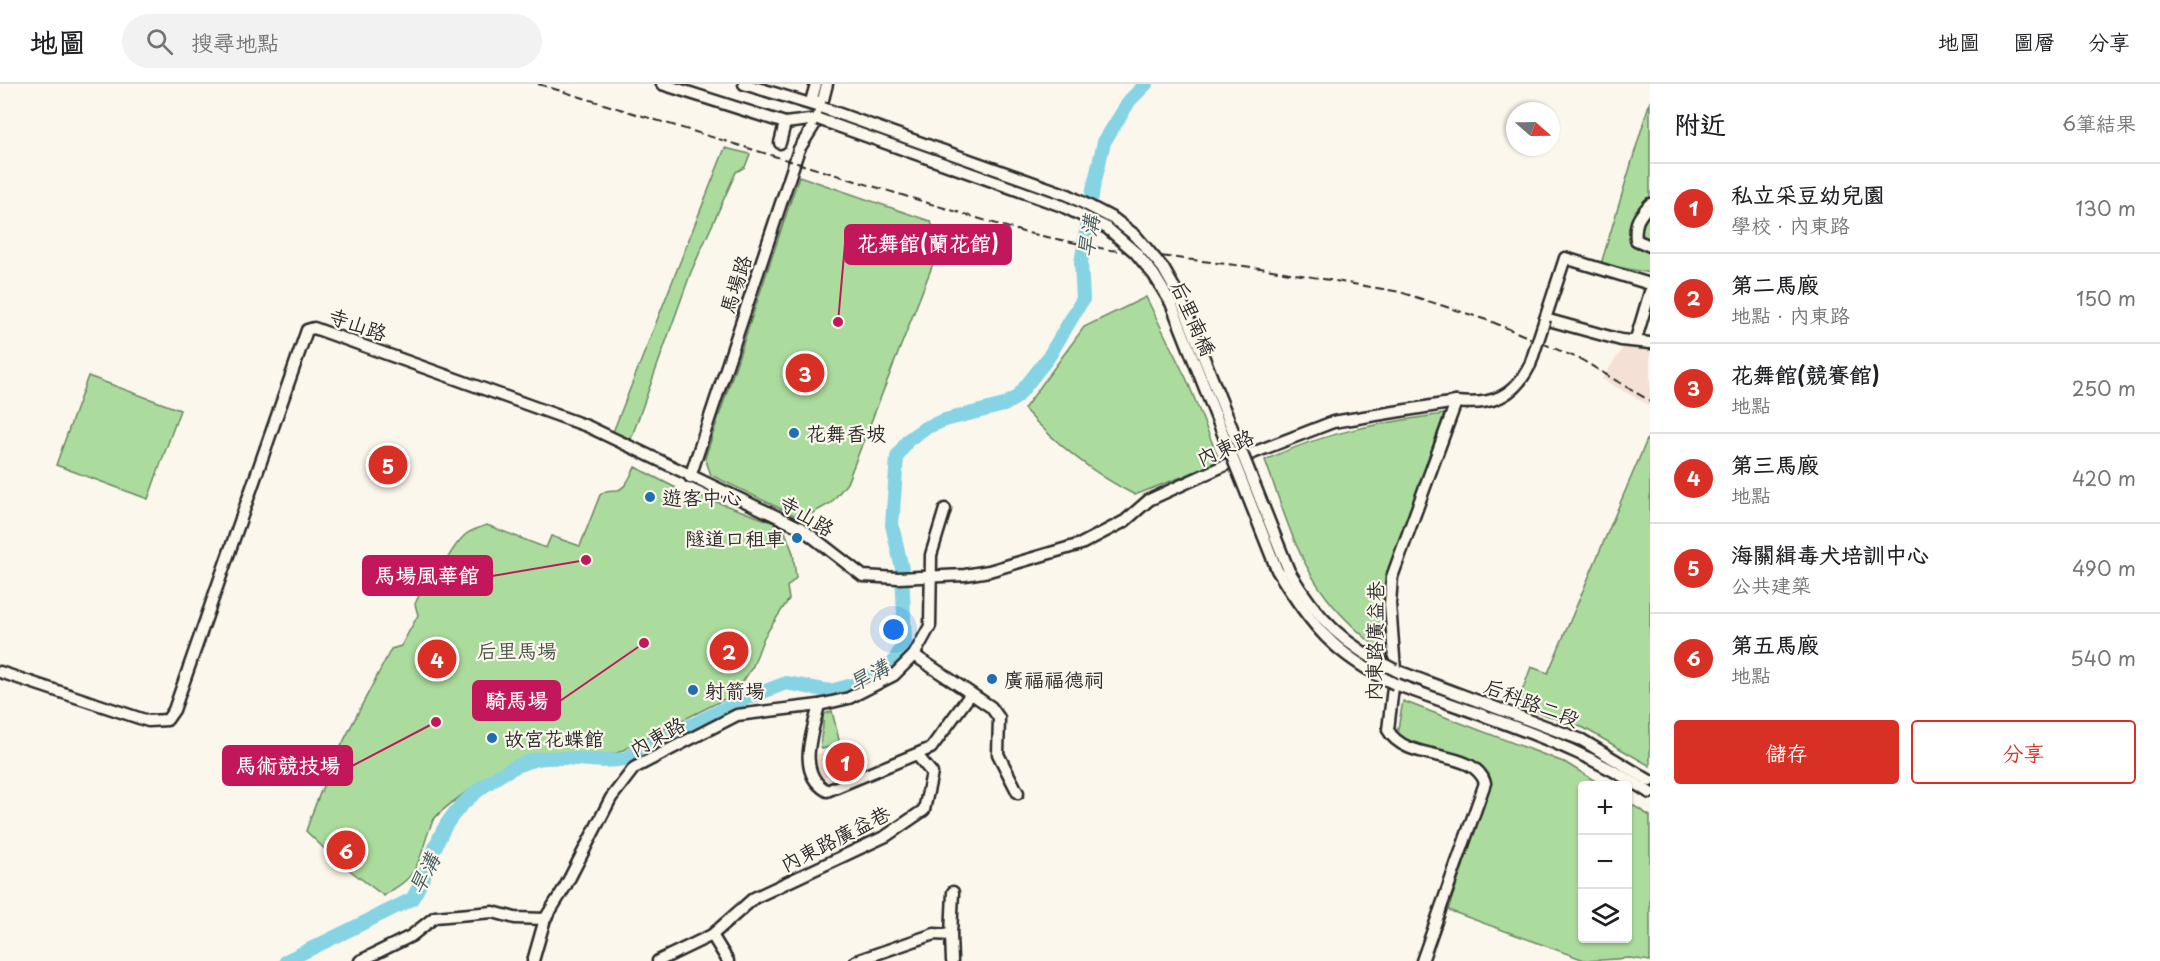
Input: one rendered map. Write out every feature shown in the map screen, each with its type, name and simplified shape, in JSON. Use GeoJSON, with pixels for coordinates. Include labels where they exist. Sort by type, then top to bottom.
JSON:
{"type":"FeatureCollection","features":[{"type":"Feature","properties":{"kind":"street"},"geometry":{"type":"LineString","coordinates":[[662,84],[785,123],[818,119]]}},
{"type":"Feature","properties":{"kind":"street","name":"后里南橋"},"geometry":{"type":"LineString","coordinates":[[744,84],[823,108],[1068,195],[1114,219],[1136,236],[1163,268],[1180,298],[1298,586],[1313,610],[1341,638],[1395,670]]}},
{"type":"Feature","properties":{"kind":"street"},"geometry":{"type":"LineString","coordinates":[[816,84],[812,98],[823,108]]}},
{"type":"Feature","properties":{"kind":"street","name":"馬場路"},"geometry":{"type":"LineString","coordinates":[[690,477],[799,149],[823,108],[822,99],[827,84]]}},
{"type":"Feature","properties":{"kind":"street","name":"后里南橋"},"geometry":{"type":"LineString","coordinates":[[818,119],[1062,206],[1107,228],[1135,252],[1154,275],[1171,303],[1268,549],[1294,598],[1314,624],[1359,666],[1395,684]]}},
{"type":"Feature","properties":{"kind":"street"},"geometry":{"type":"LineString","coordinates":[[780,142],[785,123]]}},
{"type":"Feature","properties":{"kind":"street"},"geometry":{"type":"LineString","coordinates":[[1650,204],[1637,217],[1635,226],[1636,240],[1650,246]]}},
{"type":"Feature","properties":{"kind":"street"},"geometry":{"type":"LineString","coordinates":[[1650,284],[1566,258],[1545,319],[1621,340],[1636,339],[1650,343]]}},
{"type":"Feature","properties":{"kind":"street"},"geometry":{"type":"LineString","coordinates":[[1636,339],[1650,292]]}},
{"type":"Feature","properties":{"kind":"street","name":"內東路"},"geometry":{"type":"LineString","coordinates":[[914,578],[989,571],[1081,544],[1125,521],[1149,500],[1245,456],[1333,422],[1456,402],[1475,404],[1491,402],[1521,383],[1545,319]]}},
{"type":"Feature","properties":{"kind":"street","name":"寺山路"},"geometry":{"type":"LineString","coordinates":[[0,672],[148,721],[167,720],[174,710],[307,330],[314,328],[587,426],[801,528],[863,576],[914,578]]}},
{"type":"Feature","properties":{"kind":"street","name":"內東路廣益巷"},"geometry":{"type":"LineString","coordinates":[[1422,961],[1485,783],[1482,775],[1469,765],[1407,747],[1392,736],[1389,723],[1395,670],[1390,604],[1392,577],[1456,402]]}},
{"type":"Feature","properties":{"kind":"street"},"geometry":{"type":"LineString","coordinates":[[932,577],[931,555],[945,509]]}},
{"type":"Feature","properties":{"kind":"street","name":"內東路"},"geometry":{"type":"LineString","coordinates":[[533,961],[545,919],[565,887],[611,798],[634,768],[737,715],[819,705],[849,698],[894,675],[914,655],[930,626],[932,577]]}},
{"type":"Feature","properties":{"kind":"street"},"geometry":{"type":"LineString","coordinates":[[914,655],[970,695],[991,707],[999,718],[999,754],[1018,793]]}},
{"type":"Feature","properties":{"kind":"street","name":"后科路二段"},"geometry":{"type":"LineString","coordinates":[[1395,670],[1582,740],[1650,781]]}},
{"type":"Feature","properties":{"kind":"street","name":"后科路二段"},"geometry":{"type":"LineString","coordinates":[[1395,684],[1577,753],[1622,774],[1650,793]]}},
{"type":"Feature","properties":{"kind":"street"},"geometry":{"type":"LineString","coordinates":[[819,705],[807,756],[810,772],[817,785],[827,791],[931,748],[970,695]]}},
{"type":"Feature","properties":{"kind":"street","name":"內東路廣益巷"},"geometry":{"type":"LineString","coordinates":[[658,961],[712,935],[754,898],[886,836],[924,810],[932,773],[916,755]]}},
{"type":"Feature","properties":{"kind":"street"},"geometry":{"type":"LineString","coordinates":[[952,961],[953,892]]}},
{"type":"Feature","properties":{"kind":"street"},"geometry":{"type":"LineString","coordinates":[[360,961],[411,936],[435,917],[493,912],[515,918],[545,919]]}},
{"type":"Feature","properties":{"kind":"street"},"geometry":{"type":"LineString","coordinates":[[856,961],[934,934],[951,935]]}},
{"type":"Feature","properties":{"kind":"street"},"geometry":{"type":"LineString","coordinates":[[712,935],[728,961]]}},
{"type":"Feature","properties":{"kind":"shaded area"},"geometry":{"type":"Polygon","coordinates":[[[1626,344],[1650,345],[1650,406],[1602,379],[1626,344]]]}},
{"type":"Feature","properties":{"kind":"shaded area"},"geometry":{"type":"Polygon","coordinates":[[[850,743],[857,770],[820,778],[814,755],[823,752],[827,764],[844,760],[841,746],[850,743]]]}},
{"type":"Feature","properties":{"kind":"green space"},"geometry":{"type":"Polygon","coordinates":[[[1650,101],[1650,273],[1601,264],[1650,101]]]}},
{"type":"Feature","properties":{"kind":"green space"},"geometry":{"type":"Polygon","coordinates":[[[725,148],[750,154],[745,167],[736,172],[691,272],[631,439],[613,432],[725,148]]]}},
{"type":"Feature","properties":{"kind":"green space"},"geometry":{"type":"Polygon","coordinates":[[[799,176],[930,221],[942,241],[847,483],[831,503],[802,519],[711,475],[705,458],[799,176]]]}},
{"type":"Feature","properties":{"kind":"green space"},"geometry":{"type":"Polygon","coordinates":[[[1146,297],[1187,380],[1220,462],[1135,495],[1076,457],[1049,435],[1024,409],[1084,327],[1146,297]]]}},
{"type":"Feature","properties":{"kind":"green space"},"geometry":{"type":"Polygon","coordinates":[[[88,376],[180,410],[148,499],[56,465],[88,376]]]}},
{"type":"Feature","properties":{"kind":"green space"},"geometry":{"type":"Polygon","coordinates":[[[1444,414],[1387,577],[1390,659],[1341,615],[1316,583],[1298,549],[1265,460],[1309,442],[1353,430],[1444,414]]]}},
{"type":"Feature","properties":{"kind":"green space"},"geometry":{"type":"Polygon","coordinates":[[[1649,435],[1650,766],[1584,728],[1517,705],[1531,667],[1548,673],[1649,435]]]}},
{"type":"Feature","properties":{"kind":"green space","name":"后里馬場"},"geometry":{"type":"Polygon","coordinates":[[[635,467],[676,488],[675,492],[698,501],[700,496],[783,526],[793,553],[796,578],[787,587],[789,599],[764,637],[753,666],[735,694],[617,753],[595,755],[542,753],[531,755],[494,774],[439,814],[433,821],[412,874],[384,896],[336,860],[306,831],[334,761],[356,716],[391,649],[401,646],[418,615],[415,604],[421,591],[406,586],[409,581],[431,576],[438,571],[465,535],[487,525],[546,548],[551,536],[580,546],[600,495],[621,488],[635,467]]]}},
{"type":"Feature","properties":{"kind":"green space"},"geometry":{"type":"Polygon","coordinates":[[[1403,701],[1566,763],[1595,781],[1578,781],[1578,943],[1632,943],[1632,805],[1650,816],[1650,961],[1630,958],[1587,961],[1448,910],[1491,784],[1486,772],[1406,742],[1397,734],[1403,701]]]}},
{"type":"Feature","properties":{"kind":"green space"},"geometry":{"type":"Polygon","coordinates":[[[832,711],[840,744],[822,749],[822,715],[832,711]]]}},
{"type":"Feature","properties":{"kind":"waterway","name":"旱溝"},"geometry":{"type":"LineString","coordinates":[[286,961],[412,899],[441,834],[454,814],[490,781],[519,765],[546,758],[604,761],[624,759],[742,700],[786,683],[830,691],[860,683],[892,665],[905,641],[902,569],[892,525],[897,457],[908,440],[925,428],[945,420],[1004,405],[1017,397],[1048,358],[1083,299],[1081,263],[1093,189],[1104,142],[1130,100],[1146,84]]}},
{"type":"Feature","properties":{"kind":"railway"},"geometry":{"type":"LineString","coordinates":[[538,84],[1023,232],[1110,250],[1260,268],[1400,292],[1490,321],[1582,360],[1650,401]]}},
{"type":"Feature","properties":{"kind":"place","name":"花舞館(蘭花館)"},"geometry":{"type":"Point","coordinates":[838,322]}},
{"type":"Feature","properties":{"kind":"place","name":"花舞館(競賽館)"},"geometry":{"type":"Point","coordinates":[805,373]}},
{"type":"Feature","properties":{"kind":"place","name":"花舞香坡"},"geometry":{"type":"Point","coordinates":[794,433]}},
{"type":"Feature","properties":{"kind":"place","name":"海關緝毒犬培訓中心"},"geometry":{"type":"Point","coordinates":[388,465]}},
{"type":"Feature","properties":{"kind":"place","name":"遊客中心"},"geometry":{"type":"Point","coordinates":[650,497]}},
{"type":"Feature","properties":{"kind":"place","name":"隧道口租車"},"geometry":{"type":"Point","coordinates":[797,538]}},
{"type":"Feature","properties":{"kind":"place","name":"馬場風華館"},"geometry":{"type":"Point","coordinates":[586,560]}},
{"type":"Feature","properties":{"kind":"place","name":"騎馬場"},"geometry":{"type":"Point","coordinates":[644,643]}},
{"type":"Feature","properties":{"kind":"place","name":"第二馬廄"},"geometry":{"type":"Point","coordinates":[729,651]}},
{"type":"Feature","properties":{"kind":"place","name":"第三馬廄"},"geometry":{"type":"Point","coordinates":[437,659]}},
{"type":"Feature","properties":{"kind":"place","name":"廣福福德祠"},"geometry":{"type":"Point","coordinates":[992,679]}},
{"type":"Feature","properties":{"kind":"place","name":"射箭場"},"geometry":{"type":"Point","coordinates":[693,690]}},
{"type":"Feature","properties":{"kind":"place","name":"馬術競技場"},"geometry":{"type":"Point","coordinates":[436,722]}},
{"type":"Feature","properties":{"kind":"place","name":"故宮花蝶館"},"geometry":{"type":"Point","coordinates":[492,738]}},
{"type":"Feature","properties":{"kind":"place","name":"私立采豆幼兒園"},"geometry":{"type":"Point","coordinates":[845,762]}},
{"type":"Feature","properties":{"kind":"place","name":"第五馬廄"},"geometry":{"type":"Point","coordinates":[346,850]}}]}
